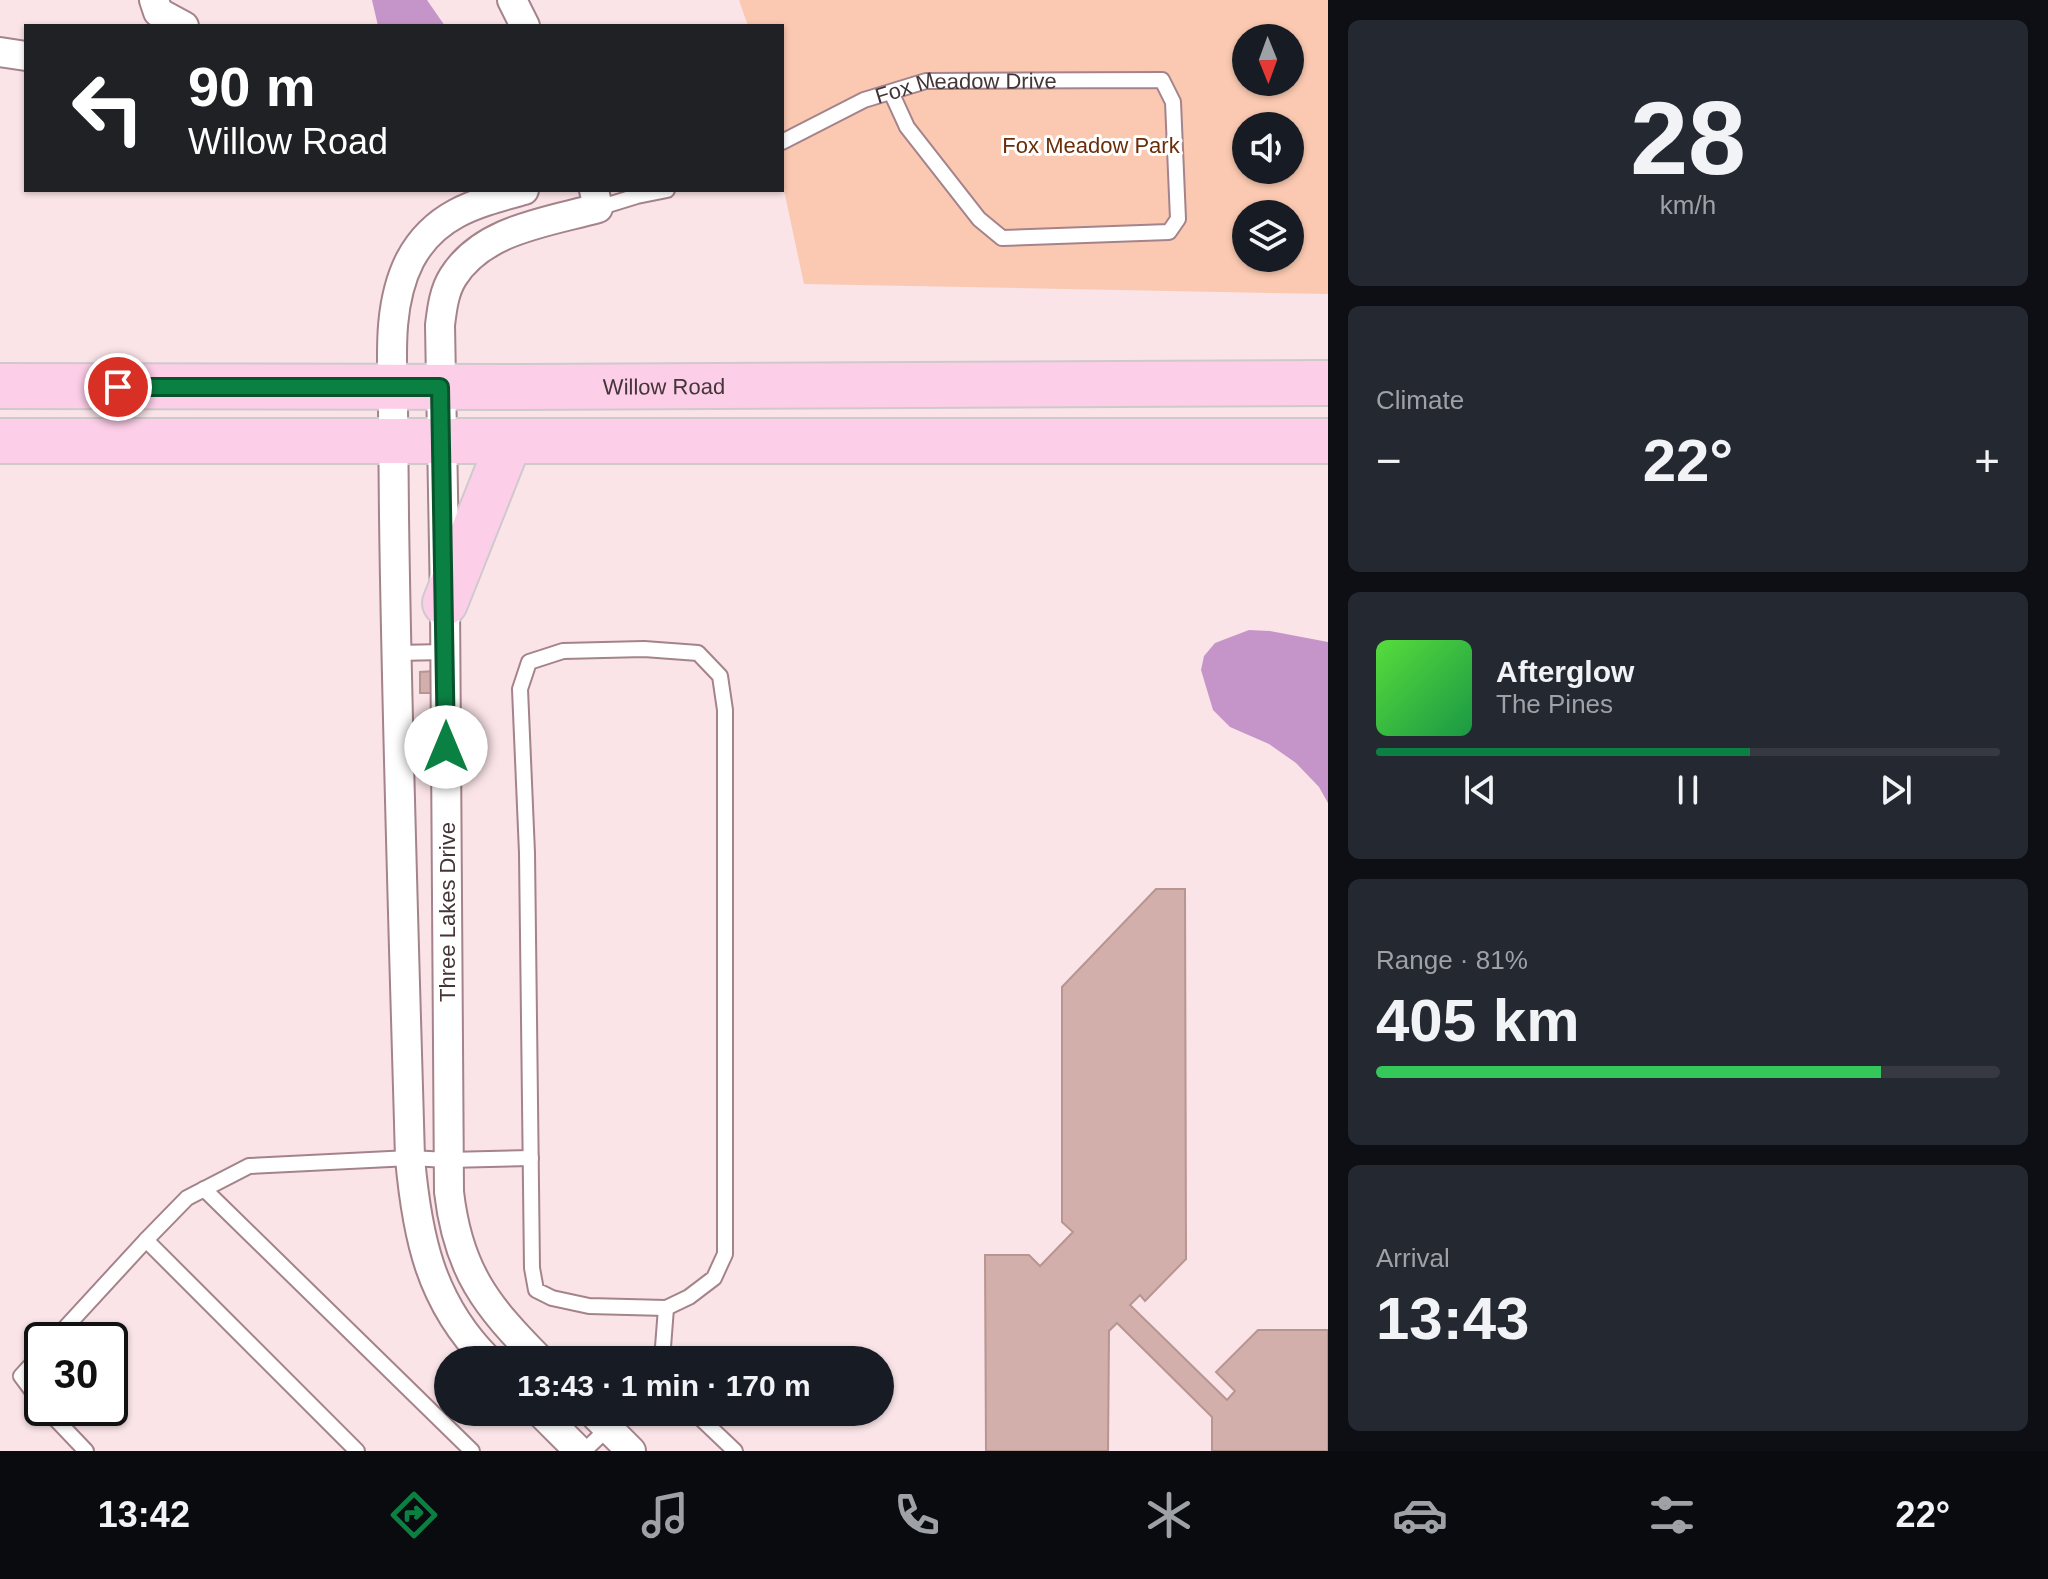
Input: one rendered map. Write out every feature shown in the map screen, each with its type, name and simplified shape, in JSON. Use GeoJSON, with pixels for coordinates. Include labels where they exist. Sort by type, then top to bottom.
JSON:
{"type":"FeatureCollection","features":[{"type":"Feature","properties":{"kind":"main road","name":"Willow Road"},"geometry":{"type":"LineString","coordinates":[[0,386],[1328,383]]}},
{"type":"Feature","properties":{"kind":"main road"},"geometry":{"type":"LineString","coordinates":[[0,441],[1328,441]]}},
{"type":"Feature","properties":{"kind":"main road"},"geometry":{"type":"LineString","coordinates":[[445,603],[509,442]]}},
{"type":"Feature","properties":{"kind":"street"},"geometry":{"type":"LineString","coordinates":[[512,0],[524,24]]}},
{"type":"Feature","properties":{"kind":"street"},"geometry":{"type":"LineString","coordinates":[[153,13],[179,24]]}},
{"type":"Feature","properties":{"kind":"street"},"geometry":{"type":"LineString","coordinates":[[0,52],[24,56]]}},
{"type":"Feature","properties":{"kind":"street"},"geometry":{"type":"LineString","coordinates":[[392,387],[393,324],[397,295],[410,260],[427,237],[449,216],[474,204],[517,192]]}},
{"type":"Feature","properties":{"kind":"street"},"geometry":{"type":"LineString","coordinates":[[440,387],[440,325],[452,278],[469,258],[514,231],[596,199]]}},
{"type":"Feature","properties":{"kind":"street","name":"Three Lakes Drive"},"geometry":{"type":"LineString","coordinates":[[392,387],[410,1158],[415,1208],[429,1267],[441,1297],[476,1346]]}},
{"type":"Feature","properties":{"kind":"street","name":"Three Lakes Drive"},"geometry":{"type":"LineString","coordinates":[[440,387],[445,603],[448,1160],[453,1226],[463,1258],[491,1309],[527,1346]]}},
{"type":"Feature","properties":{"kind":"street"},"geometry":{"type":"LineString","coordinates":[[555,1426],[581,1451]]}},
{"type":"Feature","properties":{"kind":"street"},"geometry":{"type":"LineString","coordinates":[[614,1426],[631,1451]]}},
{"type":"Feature","properties":{"kind":"lane","name":"Fox Meadow Drive"},"geometry":{"type":"LineString","coordinates":[[784,141],[864,100],[926,81],[1162,80],[1173,102],[1178,219],[1169,232],[1002,238],[979,219],[907,127],[891,92]]}},
{"type":"Feature","properties":{"kind":"lane"},"geometry":{"type":"LineString","coordinates":[[596,199],[657,192]]}},
{"type":"Feature","properties":{"kind":"lane"},"geometry":{"type":"LineString","coordinates":[[644,649],[698,653],[720,676],[725,710],[725,1254],[714,1278],[689,1297],[666,1308],[589,1306],[552,1298],[536,1290],[532,1268],[527,853],[520,689],[529,662],[563,651],[644,649]]}},
{"type":"Feature","properties":{"kind":"lane"},"geometry":{"type":"LineString","coordinates":[[396,653],[445,652]]}},
{"type":"Feature","properties":{"kind":"lane"},"geometry":{"type":"LineString","coordinates":[[71,1322],[187,1198],[249,1166],[410,1158],[531,1158]]}},
{"type":"Feature","properties":{"kind":"lane"},"geometry":{"type":"LineString","coordinates":[[204,1189],[472,1451]]}},
{"type":"Feature","properties":{"kind":"lane"},"geometry":{"type":"LineString","coordinates":[[146,1240],[357,1451]]}},
{"type":"Feature","properties":{"kind":"lane"},"geometry":{"type":"LineString","coordinates":[[663,1346],[666,1308]]}},
{"type":"Feature","properties":{"kind":"lane"},"geometry":{"type":"LineString","coordinates":[[62,1426],[86,1451]]}},
{"type":"Feature","properties":{"kind":"lane"},"geometry":{"type":"LineString","coordinates":[[581,1451],[601,1426]]}},
{"type":"Feature","properties":{"kind":"lane"},"geometry":{"type":"LineString","coordinates":[[709,1426],[735,1451]]}},
{"type":"Feature","properties":{"kind":"green space","name":"Fox Meadow Park"},"geometry":{"type":"Polygon","coordinates":[[[739,0],[1328,0],[1328,294],[804,284],[784,190],[784,24],[747,24],[739,0]]]}},
{"type":"Feature","properties":{"kind":"shaded area"},"geometry":{"type":"Polygon","coordinates":[[[372,0],[427,0],[444,24],[378,24],[372,0]]]}},
{"type":"Feature","properties":{"kind":"shaded area"},"geometry":{"type":"Polygon","coordinates":[[[1249,630],[1328,642],[1328,803],[1319,787],[1296,763],[1269,744],[1230,727],[1213,710],[1201,670],[1204,656],[1215,643],[1249,630]]]}},
{"type":"Feature","properties":{"kind":"building"},"geometry":{"type":"Polygon","coordinates":[[[434,671],[435,693],[420,693],[420,672],[434,671]]]}},
{"type":"Feature","properties":{"kind":"building"},"geometry":{"type":"Polygon","coordinates":[[[1156,889],[1185,889],[1186,1259],[1145,1301],[1140,1295],[1130,1305],[1227,1400],[1235,1391],[1216,1372],[1258,1330],[1328,1330],[1328,1451],[1212,1451],[1212,1417],[1117,1323],[1109,1331],[1108,1451],[986,1451],[985,1255],[1029,1255],[1040,1266],[1073,1232],[1062,1222],[1062,987],[1156,889]]]}},
{"type":"Feature","properties":{"kind":"route"},"geometry":{"type":"LineString","coordinates":[[118,387],[440,387],[446,747]]}}]}
